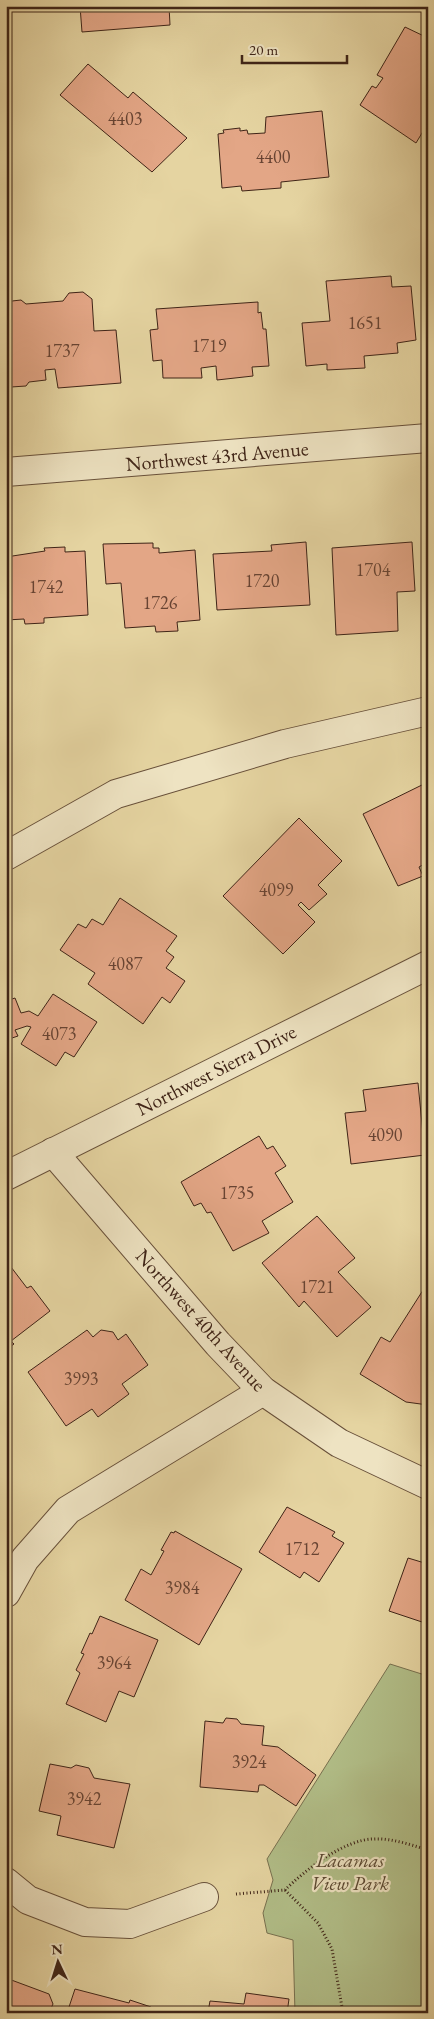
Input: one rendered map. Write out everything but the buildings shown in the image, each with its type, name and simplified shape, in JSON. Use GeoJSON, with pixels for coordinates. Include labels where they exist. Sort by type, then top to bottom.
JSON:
{"type":"FeatureCollection","features":[{"type":"Feature","properties":{"kind":"street","name":"Northwest 43rd Avenue"},"geometry":{"type":"LineString","coordinates":[[6,472],[428,438]]}},
{"type":"Feature","properties":{"kind":"street"},"geometry":{"type":"LineString","coordinates":[[6,856],[116,794],[285,744],[428,712]]}},
{"type":"Feature","properties":{"kind":"street","name":"Northwest Sierra Drive"},"geometry":{"type":"LineString","coordinates":[[6,1176],[428,965]]}},
{"type":"Feature","properties":{"kind":"street","name":"Northwest 40th Avenue"},"geometry":{"type":"LineString","coordinates":[[52,1152],[218,1344],[263,1391],[339,1444],[428,1485]]}},
{"type":"Feature","properties":{"kind":"street"},"geometry":{"type":"LineString","coordinates":[[6,1593],[25,1559],[68,1510],[263,1391]]}},
{"type":"Feature","properties":{"kind":"street"},"geometry":{"type":"LineString","coordinates":[[6,1882],[28,1900],[85,1922],[130,1924],[204,1897]]}},
{"type":"Feature","properties":{"kind":"path"},"geometry":{"type":"LineString","coordinates":[[204,1897],[286,1890],[302,1873],[341,1848],[373,1838],[400,1842],[428,1850]]}},
{"type":"Feature","properties":{"kind":"path"},"geometry":{"type":"LineString","coordinates":[[286,1890],[318,1923],[332,1949],[343,2013]]}},
{"type":"Feature","properties":{"kind":"green space","name":"Lacamas View Park"},"geometry":{"type":"Polygon","coordinates":[[[390,1664],[428,1676],[428,2013],[295,2013],[293,1940],[267,1933],[263,1913],[273,1880],[267,1859],[390,1664]]]}}]}
